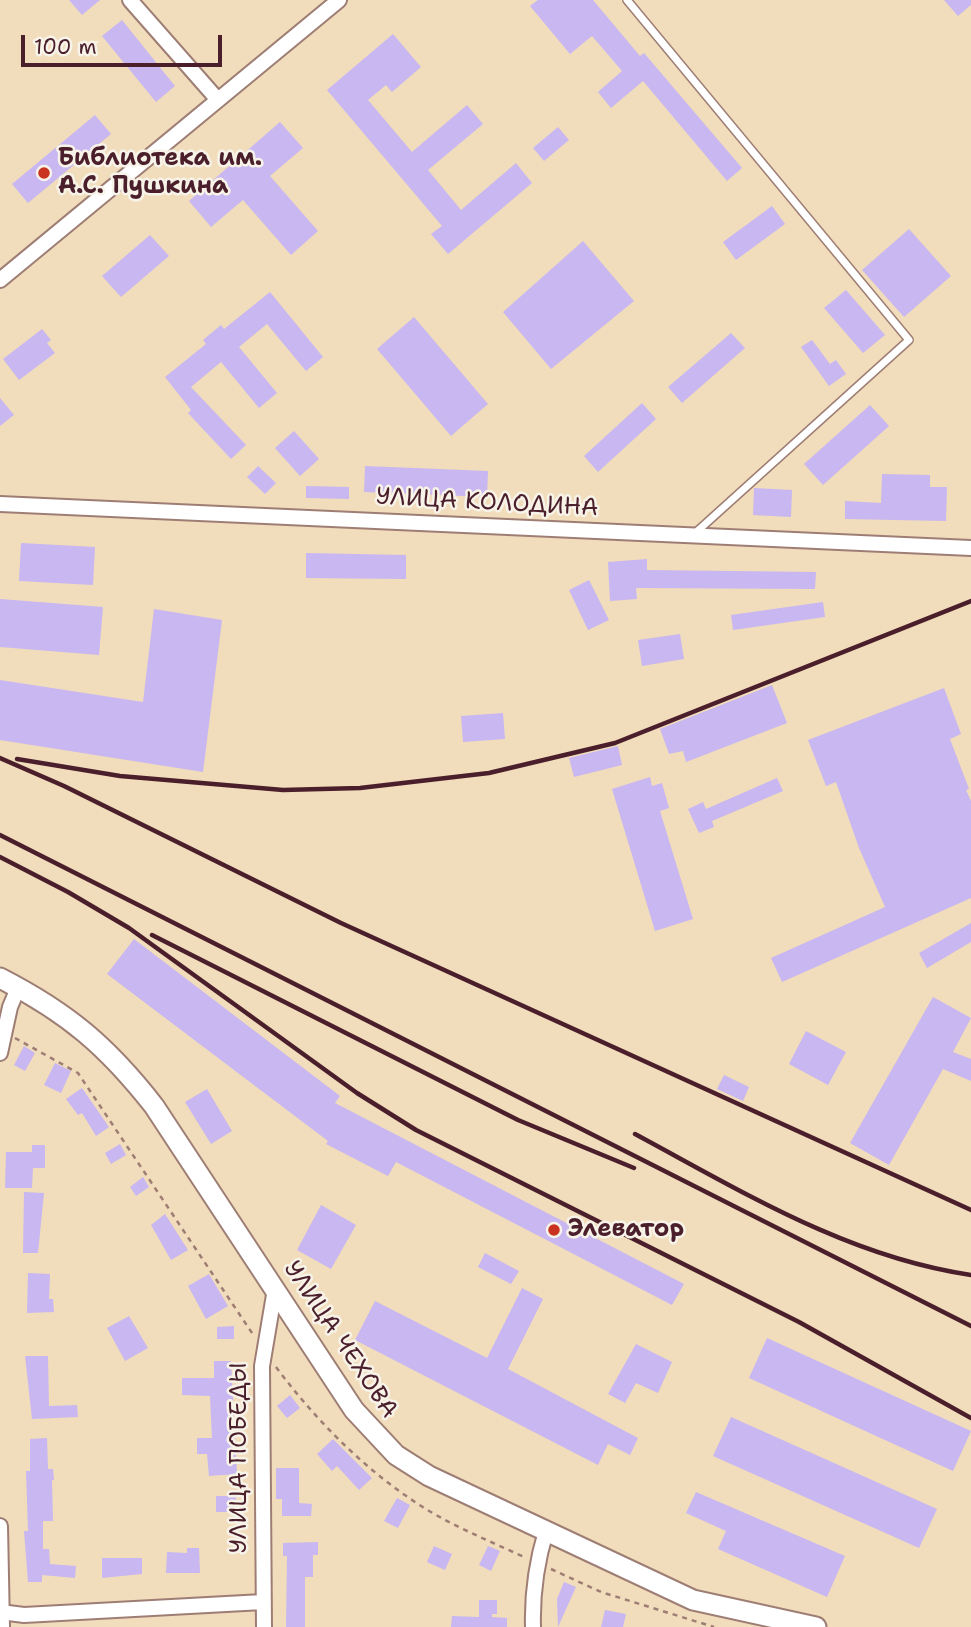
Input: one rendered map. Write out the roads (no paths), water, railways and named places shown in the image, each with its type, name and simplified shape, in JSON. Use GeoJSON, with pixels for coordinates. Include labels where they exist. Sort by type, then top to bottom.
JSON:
{"type":"FeatureCollection","features":[{"type":"Feature","properties":{"kind":"main road","name":"УЛИЦА ЧЕХОВА"},"geometry":{"type":"LineString","coordinates":[[0,978],[59,1011],[96,1040],[127,1072],[154,1105],[354,1410],[376,1438],[396,1455],[429,1476],[693,1600],[784,1623],[816,1627]]}},
{"type":"Feature","properties":{"kind":"street"},"geometry":{"type":"LineString","coordinates":[[130,0],[218,100]]}},
{"type":"Feature","properties":{"kind":"street"},"geometry":{"type":"LineString","coordinates":[[0,280],[339,0]]}},
{"type":"Feature","properties":{"kind":"street","name":"УЛИЦА КОЛОДИНА"},"geometry":{"type":"LineString","coordinates":[[0,504],[971,548]]}},
{"type":"Feature","properties":{"kind":"street"},"geometry":{"type":"LineString","coordinates":[[0,1053],[18,988]]}},
{"type":"Feature","properties":{"kind":"street","name":"УЛИЦА ПОБЕДЫ"},"geometry":{"type":"LineString","coordinates":[[264,1627],[262,1349],[275,1289]]}},
{"type":"Feature","properties":{"kind":"street"},"geometry":{"type":"LineString","coordinates":[[0,1526],[1,1617],[263,1602]]}},
{"type":"Feature","properties":{"kind":"street"},"geometry":{"type":"LineString","coordinates":[[533,1627],[535,1573],[546,1531]]}},
{"type":"Feature","properties":{"kind":"lane"},"geometry":{"type":"LineString","coordinates":[[627,0],[909,340],[692,535]]}},
{"type":"Feature","properties":{"kind":"railway"},"geometry":{"type":"LineString","coordinates":[[17,759],[120,776],[283,790],[360,788],[489,773],[615,743],[971,601]]}},
{"type":"Feature","properties":{"kind":"railway"},"geometry":{"type":"LineString","coordinates":[[0,758],[64,786],[341,923],[971,1210]]}},
{"type":"Feature","properties":{"kind":"railway"},"geometry":{"type":"LineString","coordinates":[[0,835],[971,1326]]}},
{"type":"Feature","properties":{"kind":"railway"},"geometry":{"type":"LineString","coordinates":[[0,857],[68,892],[129,928],[357,1093],[416,1130],[799,1322],[971,1418]]}},
{"type":"Feature","properties":{"kind":"railway"},"geometry":{"type":"LineString","coordinates":[[152,935],[518,1120],[634,1168]]}},
{"type":"Feature","properties":{"kind":"railway"},"geometry":{"type":"LineString","coordinates":[[635,1134],[797,1220],[839,1238],[882,1254],[971,1275]]}},
{"type":"Feature","properties":{"kind":"place","name":"Библиотека им. А.С. Пушкина"},"geometry":{"type":"Point","coordinates":[44,173]}},
{"type":"Feature","properties":{"kind":"place","name":"Элеватор"},"geometry":{"type":"Point","coordinates":[554,1230]}}]}
